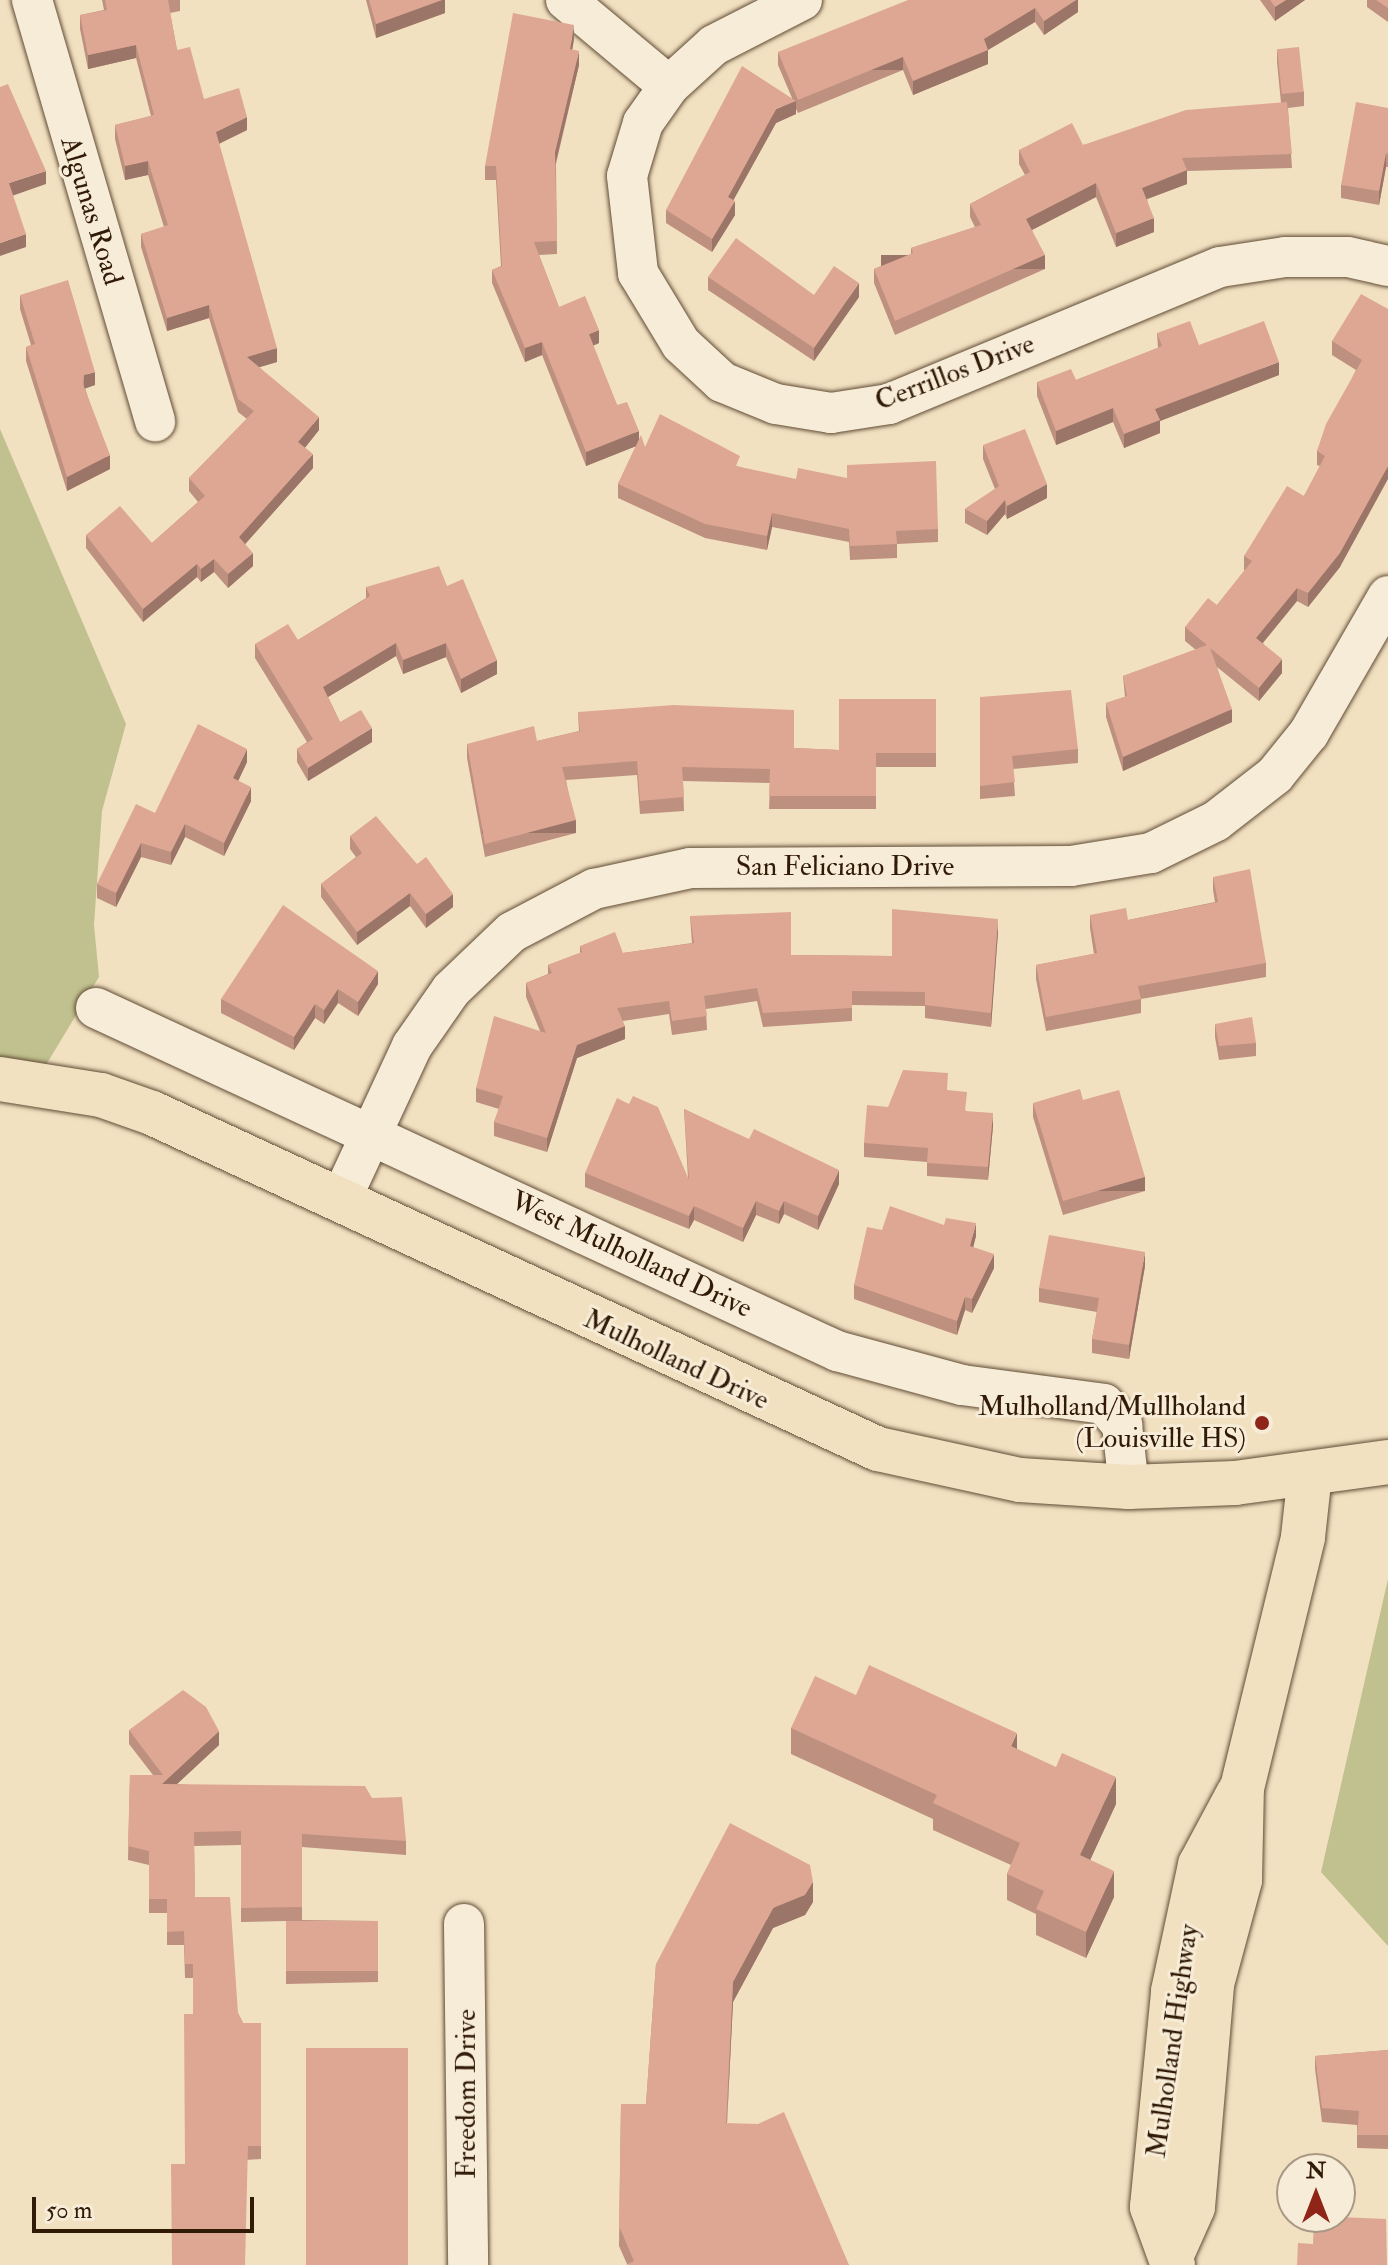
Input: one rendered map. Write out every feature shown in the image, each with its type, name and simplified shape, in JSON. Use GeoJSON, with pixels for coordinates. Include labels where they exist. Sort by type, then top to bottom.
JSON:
{"type":"FeatureCollection","features":[{"type":"Feature","properties":{"kind":"main road","name":"Mulholland Drive"},"geometry":{"type":"LineString","coordinates":[[0,1079],[101,1095],[152,1113],[878,1449],[1020,1480],[1129,1487],[1310,1474],[1388,1462]]}},
{"type":"Feature","properties":{"kind":"main road","name":"Mulholland Highway"},"geometry":{"type":"LineString","coordinates":[[1173,2258],[1152,2207],[1173,1991],[1200,1865],[1242,1788],[1303,1537],[1310,1474]]}},
{"type":"Feature","properties":{"kind":"street","name":"Algunas Road"},"geometry":{"type":"LineString","coordinates":[[32,0],[155,421]]}},
{"type":"Feature","properties":{"kind":"street"},"geometry":{"type":"LineString","coordinates":[[566,0],[669,86]]}},
{"type":"Feature","properties":{"kind":"street","name":"Cerrillos Drive"},"geometry":{"type":"LineString","coordinates":[[802,0],[714,45],[669,86],[643,123],[627,176],[638,273],[681,344],[722,382],[776,404],[831,413],[889,404],[1220,267],[1285,257],[1348,257],[1388,266]]}},
{"type":"Feature","properties":{"kind":"street","name":"San Feliciano Drive"},"geometry":{"type":"LineString","coordinates":[[341,1199],[412,1046],[451,990],[512,932],[594,889],[690,868],[1071,866],[1151,853],[1216,821],[1275,775],[1309,733],[1388,596]]}},
{"type":"Feature","properties":{"kind":"street","name":"West Mulholland Drive"},"geometry":{"type":"LineString","coordinates":[[96,1008],[837,1351],[962,1385],[1104,1404],[1122,1425],[1129,1487]]}},
{"type":"Feature","properties":{"kind":"street","name":"Freedom Drive"},"geometry":{"type":"LineString","coordinates":[[464,1924],[468,2265]]}},
{"type":"Feature","properties":{"kind":"green space"},"geometry":{"type":"Polygon","coordinates":[[[0,429],[126,724],[102,811],[94,925],[99,977],[46,1065],[0,1061],[0,429]]]}},
{"type":"Feature","properties":{"kind":"green space"},"geometry":{"type":"Polygon","coordinates":[[[1388,1579],[1388,1946],[1321,1872],[1388,1579]]]}},
{"type":"Feature","properties":{"kind":"building"},"geometry":{"type":"Polygon","coordinates":[[[105,0],[168,0],[177,50],[190,47],[204,99],[239,88],[247,117],[216,132],[277,348],[247,357],[319,417],[298,442],[313,454],[239,537],[253,553],[228,574],[214,559],[201,569],[197,564],[143,609],[86,535],[120,506],[152,543],[205,496],[189,478],[254,411],[238,399],[209,305],[167,318],[141,234],[168,225],[148,161],[125,166],[115,125],[154,115],[136,45],[88,55],[80,15],[107,10],[105,0]]]}},
{"type":"Feature","properties":{"kind":"building"},"geometry":{"type":"Polygon","coordinates":[[[369,0],[442,0],[376,24],[369,0]]]}},
{"type":"Feature","properties":{"kind":"building"},"geometry":{"type":"Polygon","coordinates":[[[908,0],[1076,0],[1044,21],[1035,8],[984,39],[988,50],[913,81],[903,57],[798,100],[778,52],[908,0]]]}},
{"type":"Feature","properties":{"kind":"building"},"geometry":{"type":"Polygon","coordinates":[[[1270,0],[1286,0],[1275,7],[1270,0]]]}},
{"type":"Feature","properties":{"kind":"building"},"geometry":{"type":"Polygon","coordinates":[[[1376,0],[1388,0],[1388,8],[1376,0]]]}},
{"type":"Feature","properties":{"kind":"building"},"geometry":{"type":"Polygon","coordinates":[[[513,13],[574,25],[570,49],[579,51],[555,152],[557,241],[534,242],[559,307],[585,296],[599,330],[589,334],[617,405],[627,402],[639,431],[586,452],[542,342],[525,348],[492,270],[502,266],[496,166],[485,166],[513,13]]]}},
{"type":"Feature","properties":{"kind":"building"},"geometry":{"type":"Polygon","coordinates":[[[1299,47],[1304,92],[1282,94],[1277,49],[1299,47]]]}},
{"type":"Feature","properties":{"kind":"building"},"geometry":{"type":"Polygon","coordinates":[[[742,66],[796,101],[776,109],[728,197],[735,201],[712,239],[666,210],[742,66]]]}},
{"type":"Feature","properties":{"kind":"building"},"geometry":{"type":"Polygon","coordinates":[[[8,84],[46,171],[9,183],[26,234],[0,243],[0,87],[8,84]]]}},
{"type":"Feature","properties":{"kind":"building"},"geometry":{"type":"Polygon","coordinates":[[[1287,102],[1292,154],[1182,158],[1187,170],[1142,188],[1154,218],[1116,233],[1096,183],[1026,219],[1045,255],[895,321],[874,269],[913,253],[911,248],[981,225],[970,204],[1030,172],[1019,150],[1072,123],[1083,145],[1186,110],[1287,102]]]}},
{"type":"Feature","properties":{"kind":"building"},"geometry":{"type":"Polygon","coordinates":[[[1356,102],[1388,108],[1388,154],[1379,191],[1341,185],[1356,102]]]}},
{"type":"Feature","properties":{"kind":"building"},"geometry":{"type":"Polygon","coordinates":[[[736,238],[814,295],[834,266],[859,283],[814,348],[708,277],[736,238]]]}},
{"type":"Feature","properties":{"kind":"building"},"geometry":{"type":"Polygon","coordinates":[[[68,280],[95,372],[84,375],[83,384],[110,455],[67,477],[26,347],[35,344],[20,295],[68,280]]]}},
{"type":"Feature","properties":{"kind":"building"},"geometry":{"type":"Polygon","coordinates":[[[1361,294],[1388,309],[1388,466],[1340,553],[1308,593],[1297,588],[1256,638],[1282,659],[1259,688],[1210,648],[1232,709],[1123,757],[1106,703],[1127,696],[1123,676],[1207,645],[1185,627],[1208,598],[1217,605],[1252,561],[1244,556],[1287,486],[1304,496],[1325,456],[1317,451],[1326,424],[1362,360],[1332,341],[1361,294]]]}},
{"type":"Feature","properties":{"kind":"building"},"geometry":{"type":"Polygon","coordinates":[[[1190,321],[1199,345],[1264,321],[1279,362],[1155,409],[1160,420],[1124,434],[1113,408],[1056,431],[1037,382],[1071,369],[1076,380],[1162,346],[1157,333],[1190,321]]]}},
{"type":"Feature","properties":{"kind":"building"},"geometry":{"type":"Polygon","coordinates":[[[660,414],[740,456],[736,466],[796,479],[798,468],[847,478],[847,465],[936,461],[938,529],[896,531],[897,544],[850,546],[849,529],[772,513],[767,536],[705,524],[618,484],[641,435],[645,447],[660,414]]]}},
{"type":"Feature","properties":{"kind":"building"},"geometry":{"type":"Polygon","coordinates":[[[1025,429],[1047,484],[1007,506],[1005,500],[987,521],[965,509],[999,486],[983,445],[1025,429]]]}},
{"type":"Feature","properties":{"kind":"building"},"geometry":{"type":"Polygon","coordinates":[[[439,566],[447,586],[463,579],[497,660],[461,679],[446,643],[403,660],[396,643],[323,687],[340,722],[361,710],[372,728],[308,768],[297,749],[313,739],[255,644],[288,624],[298,640],[370,596],[366,587],[439,566]]]}},
{"type":"Feature","properties":{"kind":"building"},"geometry":{"type":"Polygon","coordinates":[[[1071,690],[1078,749],[1012,756],[1015,782],[980,786],[980,697],[1071,690]]]}},
{"type":"Feature","properties":{"kind":"building"},"geometry":{"type":"Polygon","coordinates":[[[839,699],[936,699],[936,753],[876,753],[876,796],[769,796],[770,769],[682,767],[684,797],[640,801],[637,761],[562,767],[576,820],[485,844],[467,744],[534,726],[537,741],[580,731],[578,712],[674,705],[794,710],[794,748],[839,750],[839,699]]]}},
{"type":"Feature","properties":{"kind":"building"},"geometry":{"type":"Polygon","coordinates":[[[198,724],[247,749],[233,778],[251,787],[224,843],[185,824],[171,852],[141,843],[116,893],[97,884],[136,804],[155,813],[198,724]]]}},
{"type":"Feature","properties":{"kind":"building"},"geometry":{"type":"Polygon","coordinates":[[[376,816],[417,864],[426,857],[453,894],[426,914],[410,893],[357,932],[321,884],[362,853],[350,836],[376,816]]]}},
{"type":"Feature","properties":{"kind":"building"},"geometry":{"type":"Polygon","coordinates":[[[1250,869],[1266,963],[1138,986],[1141,999],[1046,1017],[1036,965],[1097,953],[1090,915],[1126,908],[1128,920],[1218,902],[1213,877],[1250,869]]]}},
{"type":"Feature","properties":{"kind":"building"},"geometry":{"type":"Polygon","coordinates":[[[283,905],[378,971],[358,1002],[338,989],[324,1010],[315,1004],[294,1037],[221,999],[283,905]]]}},
{"type":"Feature","properties":{"kind":"building"},"geometry":{"type":"Polygon","coordinates":[[[892,909],[998,919],[991,1013],[925,1005],[925,992],[852,991],[852,1008],[763,1013],[757,988],[704,996],[707,1016],[672,1021],[669,1001],[617,1008],[625,1026],[577,1045],[547,1138],[494,1122],[503,1096],[476,1088],[494,1016],[546,1033],[526,983],[552,973],[548,965],[582,952],[580,946],[615,932],[623,953],[694,943],[690,916],[791,912],[791,955],[892,956],[892,909]]]}},
{"type":"Feature","properties":{"kind":"building"},"geometry":{"type":"Polygon","coordinates":[[[1252,1017],[1256,1043],[1219,1046],[1215,1024],[1252,1017]]]}},
{"type":"Feature","properties":{"kind":"building"},"geometry":{"type":"Polygon","coordinates":[[[903,1070],[948,1073],[947,1090],[967,1092],[965,1111],[993,1113],[988,1167],[927,1163],[928,1148],[864,1143],[867,1105],[888,1107],[903,1070]]]}},
{"type":"Feature","properties":{"kind":"building"},"geometry":{"type":"Polygon","coordinates":[[[1080,1089],[1083,1100],[1119,1090],[1145,1177],[1063,1201],[1033,1103],[1080,1089]]]}},
{"type":"Feature","properties":{"kind":"building"},"geometry":{"type":"Polygon","coordinates":[[[633,1096],[658,1107],[689,1180],[684,1109],[749,1139],[754,1129],[839,1170],[818,1216],[784,1201],[779,1211],[756,1201],[743,1228],[694,1206],[689,1216],[585,1173],[617,1098],[629,1104],[633,1096]]]}},
{"type":"Feature","properties":{"kind":"building"},"geometry":{"type":"Polygon","coordinates":[[[890,1206],[944,1225],[946,1218],[976,1223],[970,1246],[994,1254],[972,1299],[965,1297],[957,1321],[854,1285],[867,1227],[882,1230],[890,1206]]]}},
{"type":"Feature","properties":{"kind":"building"},"geometry":{"type":"Polygon","coordinates":[[[1049,1235],[1145,1252],[1129,1345],[1092,1339],[1099,1298],[1039,1288],[1049,1235]]]}},
{"type":"Feature","properties":{"kind":"building"},"geometry":{"type":"Polygon","coordinates":[[[869,1665],[1017,1733],[1011,1746],[1056,1767],[1062,1753],[1116,1777],[1080,1855],[1114,1871],[1086,1932],[1036,1909],[1044,1891],[1007,1874],[1020,1843],[933,1803],[937,1795],[791,1728],[815,1676],[856,1695],[869,1665]]]}},
{"type":"Feature","properties":{"kind":"building"},"geometry":{"type":"Polygon","coordinates":[[[183,1690],[206,1707],[219,1731],[162,1784],[365,1786],[372,1798],[402,1797],[406,1841],[302,1834],[302,1907],[241,1908],[241,1831],[194,1832],[195,1897],[230,1897],[238,2013],[243,2023],[261,2023],[261,2146],[248,2146],[245,2265],[172,2265],[171,2164],[185,2164],[184,2014],[193,2014],[193,1964],[185,1964],[184,1931],[167,1932],[167,1899],[149,1899],[149,1851],[128,1846],[130,1775],[163,1775],[129,1730],[183,1690]]]}},
{"type":"Feature","properties":{"kind":"building"},"geometry":{"type":"Polygon","coordinates":[[[730,1823],[810,1865],[813,1882],[805,1895],[773,1908],[733,1982],[726,2123],[758,2124],[784,2112],[849,2265],[626,2265],[634,2261],[619,2226],[621,2104],[646,2104],[656,1964],[730,1823]]]}},
{"type":"Feature","properties":{"kind":"building"},"geometry":{"type":"Polygon","coordinates":[[[286,1921],[378,1921],[378,1971],[286,1971],[286,1921]]]}},
{"type":"Feature","properties":{"kind":"building"},"geometry":{"type":"Polygon","coordinates":[[[306,2048],[408,2048],[408,2265],[306,2265],[306,2048]]]}},
{"type":"Feature","properties":{"kind":"building"},"geometry":{"type":"Polygon","coordinates":[[[1388,2050],[1388,2135],[1357,2135],[1359,2111],[1322,2108],[1315,2056],[1388,2050]]]}},
{"type":"Feature","properties":{"kind":"building"},"geometry":{"type":"Polygon","coordinates":[[[1356,2218],[1386,2219],[1387,2265],[1297,2265],[1298,2243],[1313,2244],[1313,2233],[1356,2233],[1356,2218]]]}},
{"type":"Feature","properties":{"kind":"place","name":"Mulholland/Mullholand (Louisville HS)"},"geometry":{"type":"Point","coordinates":[1262,1423]}}]}
